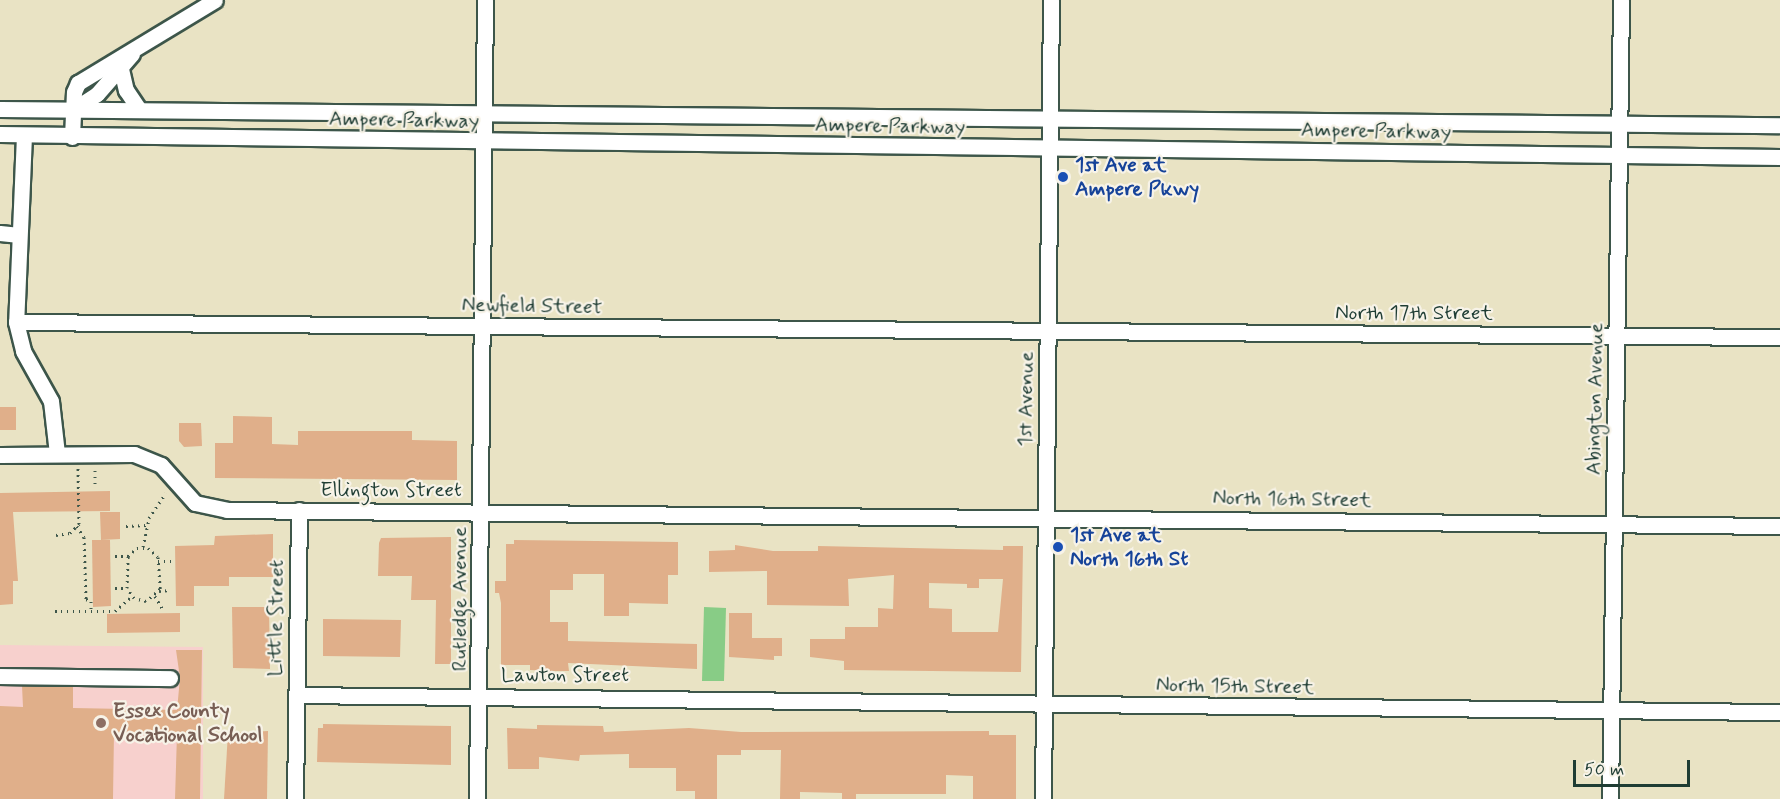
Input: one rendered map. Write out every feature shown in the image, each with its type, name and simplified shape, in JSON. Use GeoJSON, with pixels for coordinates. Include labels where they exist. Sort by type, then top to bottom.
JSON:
{"type":"FeatureCollection","features":[{"type":"Feature","properties":{"kind":"street"},"geometry":{"type":"LineString","coordinates":[[72,137],[72,109],[78,83],[215,0]]}},
{"type":"Feature","properties":{"kind":"street","name":"Rutledge Avenue"},"geometry":{"type":"LineString","coordinates":[[477,799],[480,696],[485,0]]}},
{"type":"Feature","properties":{"kind":"street","name":"1st Avenue"},"geometry":{"type":"LineString","coordinates":[[1043,799],[1052,0]]}},
{"type":"Feature","properties":{"kind":"street","name":"Abington Avenue"},"geometry":{"type":"LineString","coordinates":[[1610,799],[1621,0]]}},
{"type":"Feature","properties":{"kind":"street"},"geometry":{"type":"LineString","coordinates":[[72,109],[98,94],[137,47]]}},
{"type":"Feature","properties":{"kind":"street"},"geometry":{"type":"LineString","coordinates":[[121,69],[126,90],[138,108]]}},
{"type":"Feature","properties":{"kind":"street","name":"Ampere Parkway"},"geometry":{"type":"LineString","coordinates":[[0,109],[484,111],[1780,125]]}},
{"type":"Feature","properties":{"kind":"street","name":"Ampere Parkway"},"geometry":{"type":"LineString","coordinates":[[0,134],[72,137],[1780,157]]}},
{"type":"Feature","properties":{"kind":"street"},"geometry":{"type":"LineString","coordinates":[[24,135],[15,322],[23,351],[51,400],[57,454]]}},
{"type":"Feature","properties":{"kind":"street"},"geometry":{"type":"LineString","coordinates":[[0,234],[19,235]]}},
{"type":"Feature","properties":{"kind":"street","name":"Newfield Street"},"geometry":{"type":"LineString","coordinates":[[15,322],[1048,333]]}},
{"type":"Feature","properties":{"kind":"street","name":"North 17th Street"},"geometry":{"type":"LineString","coordinates":[[1048,333],[1780,337]]}},
{"type":"Feature","properties":{"kind":"street","name":"Ellington Street"},"geometry":{"type":"LineString","coordinates":[[0,455],[143,456],[161,465],[189,498],[204,507],[298,510],[803,514]]}},
{"type":"Feature","properties":{"kind":"street","name":"Little Street"},"geometry":{"type":"LineString","coordinates":[[295,799],[298,510]]}},
{"type":"Feature","properties":{"kind":"street","name":"North 16th Street"},"geometry":{"type":"LineString","coordinates":[[803,514],[1780,526]]}},
{"type":"Feature","properties":{"kind":"street"},"geometry":{"type":"LineString","coordinates":[[0,676],[170,678]]}},
{"type":"Feature","properties":{"kind":"street","name":"Lawton Street"},"geometry":{"type":"LineString","coordinates":[[296,695],[689,697]]}},
{"type":"Feature","properties":{"kind":"street","name":"North 15th Street"},"geometry":{"type":"LineString","coordinates":[[689,697],[1044,705],[1780,712]]}},
{"type":"Feature","properties":{"kind":"path"},"geometry":{"type":"LineString","coordinates":[[78,468],[77,526],[84,537],[86,599],[91,601],[91,611]]}},
{"type":"Feature","properties":{"kind":"path"},"geometry":{"type":"LineString","coordinates":[[95,468],[95,486]]}},
{"type":"Feature","properties":{"kind":"path"},"geometry":{"type":"LineString","coordinates":[[71,469],[105,468]]}},
{"type":"Feature","properties":{"kind":"path"},"geometry":{"type":"LineString","coordinates":[[143,547],[146,525],[167,493],[159,486]]}},
{"type":"Feature","properties":{"kind":"path"},"geometry":{"type":"LineString","coordinates":[[126,525],[146,525]]}},
{"type":"Feature","properties":{"kind":"path"},"geometry":{"type":"LineString","coordinates":[[56,535],[70,533],[77,526]]}},
{"type":"Feature","properties":{"kind":"path"},"geometry":{"type":"LineString","coordinates":[[115,556],[128,556],[143,547]]}},
{"type":"Feature","properties":{"kind":"path"},"geometry":{"type":"LineString","coordinates":[[128,556],[127,588],[132,596],[146,601],[159,591],[159,561],[156,553],[143,547]]}},
{"type":"Feature","properties":{"kind":"path"},"geometry":{"type":"LineString","coordinates":[[159,561],[172,561]]}},
{"type":"Feature","properties":{"kind":"path"},"geometry":{"type":"LineString","coordinates":[[115,588],[127,588]]}},
{"type":"Feature","properties":{"kind":"path"},"geometry":{"type":"LineString","coordinates":[[159,591],[170,590]]}},
{"type":"Feature","properties":{"kind":"path"},"geometry":{"type":"LineString","coordinates":[[55,611],[115,611],[126,604],[132,596]]}},
{"type":"Feature","properties":{"kind":"path"},"geometry":{"type":"LineString","coordinates":[[155,596],[163,610]]}},
{"type":"Feature","properties":{"kind":"path"},"geometry":{"type":"LineString","coordinates":[[125,612],[126,604]]}},
{"type":"Feature","properties":{"kind":"shaded area","name":"Essex County Vocational School"},"geometry":{"type":"Polygon","coordinates":[[[0,645],[203,647],[203,799],[0,799],[0,645]]]}},
{"type":"Feature","properties":{"kind":"green space"},"geometry":{"type":"Polygon","coordinates":[[[704,607],[726,608],[724,681],[702,681],[704,607]]]}},
{"type":"Feature","properties":{"kind":"building"},"geometry":{"type":"Polygon","coordinates":[[[0,407],[16,407],[16,430],[0,430],[0,407]]]}},
{"type":"Feature","properties":{"kind":"building"},"geometry":{"type":"Polygon","coordinates":[[[233,416],[272,417],[272,444],[298,445],[298,431],[412,431],[412,440],[457,441],[457,480],[215,478],[215,443],[233,443],[233,416]]]}},
{"type":"Feature","properties":{"kind":"building"},"geometry":{"type":"Polygon","coordinates":[[[179,423],[201,423],[202,446],[184,447],[179,441],[179,423]]]}},
{"type":"Feature","properties":{"kind":"building"},"geometry":{"type":"Polygon","coordinates":[[[110,491],[110,511],[13,512],[18,581],[13,581],[13,604],[0,605],[0,493],[110,491]]]}},
{"type":"Feature","properties":{"kind":"building"},"geometry":{"type":"Polygon","coordinates":[[[100,512],[120,512],[120,539],[101,540],[100,512]]]}},
{"type":"Feature","properties":{"kind":"building"},"geometry":{"type":"Polygon","coordinates":[[[273,534],[273,577],[229,577],[229,586],[194,586],[194,606],[176,606],[175,546],[214,545],[215,536],[273,534]]]}},
{"type":"Feature","properties":{"kind":"building"},"geometry":{"type":"Polygon","coordinates":[[[451,537],[451,664],[435,664],[436,600],[411,600],[412,576],[378,576],[379,543],[381,538],[451,537]]]}},
{"type":"Feature","properties":{"kind":"building"},"geometry":{"type":"Polygon","coordinates":[[[92,540],[110,540],[111,606],[93,607],[92,540]]]}},
{"type":"Feature","properties":{"kind":"building"},"geometry":{"type":"Polygon","coordinates":[[[514,540],[678,542],[678,575],[668,575],[668,604],[629,603],[629,616],[604,616],[604,574],[573,574],[573,590],[550,590],[550,622],[568,622],[568,641],[697,644],[697,669],[568,663],[569,671],[555,671],[530,670],[530,665],[501,665],[501,603],[499,593],[495,593],[495,581],[506,581],[506,544],[514,544],[514,540]]]}},
{"type":"Feature","properties":{"kind":"building"},"geometry":{"type":"Polygon","coordinates":[[[735,545],[773,551],[818,551],[818,546],[1003,550],[1003,546],[1023,546],[1021,672],[844,670],[844,661],[810,657],[810,639],[845,639],[845,627],[878,627],[878,608],[893,609],[894,575],[848,579],[849,606],[767,605],[767,571],[709,572],[709,551],[735,550],[735,545]],[[979,579],[979,588],[967,588],[967,584],[929,583],[929,608],[952,609],[952,632],[998,632],[1003,579],[979,579]]]}},
{"type":"Feature","properties":{"kind":"building"},"geometry":{"type":"Polygon","coordinates":[[[232,607],[269,607],[270,669],[233,668],[232,607]]]}},
{"type":"Feature","properties":{"kind":"building"},"geometry":{"type":"Polygon","coordinates":[[[180,613],[180,632],[107,633],[107,614],[180,613]]]}},
{"type":"Feature","properties":{"kind":"building"},"geometry":{"type":"Polygon","coordinates":[[[729,613],[752,613],[752,638],[782,638],[782,656],[774,656],[774,660],[729,657],[729,613]]]}},
{"type":"Feature","properties":{"kind":"building"},"geometry":{"type":"Polygon","coordinates":[[[323,619],[401,620],[400,657],[323,656],[323,619]]]}},
{"type":"Feature","properties":{"kind":"building"},"geometry":{"type":"Polygon","coordinates":[[[176,650],[202,650],[200,799],[175,799],[177,734],[114,733],[113,799],[0,799],[0,706],[23,707],[22,686],[73,687],[73,708],[177,710],[180,678],[176,650]]]}},
{"type":"Feature","properties":{"kind":"building"},"geometry":{"type":"Polygon","coordinates":[[[323,724],[451,726],[451,765],[317,762],[318,728],[323,728],[323,724]]]}},
{"type":"Feature","properties":{"kind":"building"},"geometry":{"type":"Polygon","coordinates":[[[537,725],[603,726],[604,732],[689,728],[741,732],[989,731],[989,735],[1016,735],[1016,799],[973,799],[973,776],[946,775],[946,794],[856,794],[856,799],[842,799],[842,793],[800,792],[800,799],[780,799],[781,750],[741,750],[741,755],[717,755],[717,799],[695,799],[695,791],[676,791],[676,768],[629,768],[629,754],[580,755],[579,761],[539,757],[539,769],[508,769],[507,728],[537,729],[537,725]]]}},
{"type":"Feature","properties":{"kind":"building"},"geometry":{"type":"Polygon","coordinates":[[[268,731],[267,799],[224,799],[228,733],[268,731]]]}},
{"type":"Feature","properties":{"kind":"place","name":"1st Ave at Ampere Pkwy"},"geometry":{"type":"Point","coordinates":[1063,177]}},
{"type":"Feature","properties":{"kind":"place","name":"1st Ave at North 16th St"},"geometry":{"type":"Point","coordinates":[1058,547]}},
{"type":"Feature","properties":{"kind":"place","name":"Essex County Vocational School"},"geometry":{"type":"Point","coordinates":[101,723]}}]}
